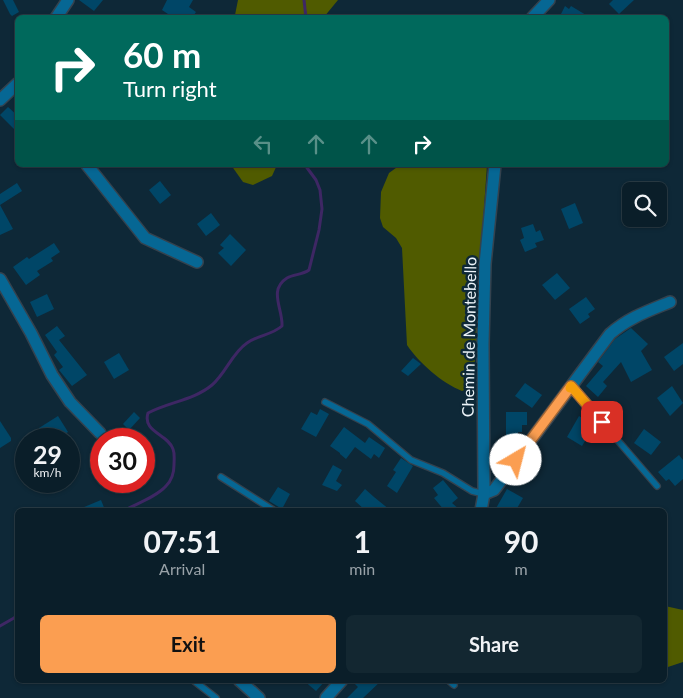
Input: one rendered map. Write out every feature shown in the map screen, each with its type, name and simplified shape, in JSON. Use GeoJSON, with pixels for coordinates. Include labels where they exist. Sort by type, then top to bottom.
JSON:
{"type":"FeatureCollection","features":[{"type":"Feature","properties":{"kind":"street"},"geometry":{"type":"LineString","coordinates":[[58,15],[68,0]]}},
{"type":"Feature","properties":{"kind":"street"},"geometry":{"type":"LineString","coordinates":[[535,15],[549,0]]}},
{"type":"Feature","properties":{"kind":"street"},"geometry":{"type":"LineString","coordinates":[[0,100],[15,86]]}},
{"type":"Feature","properties":{"kind":"street"},"geometry":{"type":"LineString","coordinates":[[89,167],[145,238],[197,262]]}},
{"type":"Feature","properties":{"kind":"street","name":"Chemin de Montebello"},"geometry":{"type":"LineString","coordinates":[[481,508],[484,494],[483,344],[485,264],[495,167]]}},
{"type":"Feature","properties":{"kind":"street"},"geometry":{"type":"LineString","coordinates":[[0,279],[31,333],[52,375],[70,402],[96,428]]}},
{"type":"Feature","properties":{"kind":"street"},"geometry":{"type":"LineString","coordinates":[[484,494],[494,490],[595,352],[623,322],[670,302]]}},
{"type":"Feature","properties":{"kind":"street"},"geometry":{"type":"LineString","coordinates":[[242,683],[259,698]]}},
{"type":"Feature","properties":{"kind":"street"},"geometry":{"type":"LineString","coordinates":[[326,698],[339,683]]}},
{"type":"Feature","properties":{"kind":"lane"},"geometry":{"type":"LineString","coordinates":[[571,386],[658,486]]}},
{"type":"Feature","properties":{"kind":"lane"},"geometry":{"type":"LineString","coordinates":[[325,402],[368,424],[411,460],[444,473],[472,491],[484,494]]}},
{"type":"Feature","properties":{"kind":"lane"},"geometry":{"type":"LineString","coordinates":[[222,477],[270,508]]}},
{"type":"Feature","properties":{"kind":"lane"},"geometry":{"type":"LineString","coordinates":[[197,683],[216,698]]}},
{"type":"Feature","properties":{"kind":"lane"},"geometry":{"type":"LineString","coordinates":[[451,683],[454,686]]}},
{"type":"Feature","properties":{"kind":"green space"},"geometry":{"type":"Polygon","coordinates":[[[238,0],[338,0],[326,15],[235,15],[238,0]]]}},
{"type":"Feature","properties":{"kind":"green space"},"geometry":{"type":"Polygon","coordinates":[[[232,167],[276,167],[272,176],[253,185],[243,182],[232,167]]]}},
{"type":"Feature","properties":{"kind":"green space"},"geometry":{"type":"Polygon","coordinates":[[[397,167],[487,167],[482,237],[476,280],[477,333],[474,372],[472,384],[469,388],[462,391],[432,372],[407,345],[402,248],[396,238],[383,227],[380,218],[381,192],[389,173],[397,167]]]}},
{"type":"Feature","properties":{"kind":"green space"},"geometry":{"type":"Polygon","coordinates":[[[667,606],[683,610],[683,662],[667,667],[667,606]]]}},
{"type":"Feature","properties":{"kind":"building"},"geometry":{"type":"Polygon","coordinates":[[[3,0],[13,0],[19,12],[12,16],[3,0]]]}},
{"type":"Feature","properties":{"kind":"building"},"geometry":{"type":"Polygon","coordinates":[[[79,0],[103,0],[94,11],[79,0]]]}},
{"type":"Feature","properties":{"kind":"building"},"geometry":{"type":"Polygon","coordinates":[[[167,0],[193,0],[189,7],[196,12],[194,15],[170,15],[162,10],[167,0]]]}},
{"type":"Feature","properties":{"kind":"building"},"geometry":{"type":"Polygon","coordinates":[[[613,0],[634,0],[619,14],[609,4],[613,0]]]}},
{"type":"Feature","properties":{"kind":"building"},"geometry":{"type":"Polygon","coordinates":[[[565,6],[569,9],[571,6],[586,15],[560,15],[565,6]]]}},
{"type":"Feature","properties":{"kind":"building"},"geometry":{"type":"Polygon","coordinates":[[[8,107],[15,113],[15,130],[0,115],[8,107]]]}},
{"type":"Feature","properties":{"kind":"building"},"geometry":{"type":"Polygon","coordinates":[[[160,181],[171,195],[160,204],[149,190],[160,181]]]}},
{"type":"Feature","properties":{"kind":"building"},"geometry":{"type":"Polygon","coordinates":[[[17,183],[22,191],[0,205],[0,194],[17,183]]]}},
{"type":"Feature","properties":{"kind":"building"},"geometry":{"type":"Polygon","coordinates":[[[575,203],[583,223],[569,229],[561,209],[575,203]]]}},
{"type":"Feature","properties":{"kind":"building"},"geometry":{"type":"Polygon","coordinates":[[[0,205],[13,229],[0,235],[0,205]]]}},
{"type":"Feature","properties":{"kind":"building"},"geometry":{"type":"Polygon","coordinates":[[[211,213],[220,225],[206,236],[197,224],[211,213]]]}},
{"type":"Feature","properties":{"kind":"building"},"geometry":{"type":"Polygon","coordinates":[[[533,224],[536,232],[540,230],[544,240],[535,243],[537,247],[525,252],[520,240],[524,238],[521,228],[533,224]]]}},
{"type":"Feature","properties":{"kind":"building"},"geometry":{"type":"Polygon","coordinates":[[[230,234],[246,250],[231,266],[218,253],[224,248],[220,245],[230,234]]]}},
{"type":"Feature","properties":{"kind":"building"},"geometry":{"type":"Polygon","coordinates":[[[54,243],[60,252],[51,258],[53,261],[37,271],[40,275],[26,285],[13,267],[27,257],[29,259],[54,243]]]}},
{"type":"Feature","properties":{"kind":"building"},"geometry":{"type":"Polygon","coordinates":[[[557,273],[570,288],[555,300],[542,285],[557,273]]]}},
{"type":"Feature","properties":{"kind":"building"},"geometry":{"type":"Polygon","coordinates":[[[47,294],[54,309],[37,317],[30,302],[47,294]]]}},
{"type":"Feature","properties":{"kind":"building"},"geometry":{"type":"Polygon","coordinates":[[[586,297],[595,309],[588,314],[590,317],[580,324],[569,309],[586,297]]]}},
{"type":"Feature","properties":{"kind":"building"},"geometry":{"type":"Polygon","coordinates":[[[57,326],[65,336],[59,340],[87,375],[72,386],[59,370],[63,367],[54,355],[57,352],[45,335],[57,326]]]}},
{"type":"Feature","properties":{"kind":"building"},"geometry":{"type":"Polygon","coordinates":[[[631,328],[648,344],[641,351],[652,370],[631,382],[621,362],[603,382],[607,386],[598,397],[586,386],[603,366],[598,362],[615,339],[631,328]]]}},
{"type":"Feature","properties":{"kind":"building"},"geometry":{"type":"Polygon","coordinates":[[[683,343],[683,364],[674,371],[664,357],[683,343]]]}},
{"type":"Feature","properties":{"kind":"building"},"geometry":{"type":"Polygon","coordinates":[[[119,353],[129,370],[114,379],[104,362],[119,353]]]}},
{"type":"Feature","properties":{"kind":"building"},"geometry":{"type":"Polygon","coordinates":[[[413,358],[421,364],[408,376],[401,371],[413,358]]]}},
{"type":"Feature","properties":{"kind":"building"},"geometry":{"type":"Polygon","coordinates":[[[525,383],[542,395],[532,408],[515,396],[525,383]]]}},
{"type":"Feature","properties":{"kind":"building"},"geometry":{"type":"Polygon","coordinates":[[[672,386],[683,403],[670,416],[657,398],[672,386]]]}},
{"type":"Feature","properties":{"kind":"building"},"geometry":{"type":"Polygon","coordinates":[[[608,406],[622,421],[614,429],[600,413],[608,406]]]}},
{"type":"Feature","properties":{"kind":"building"},"geometry":{"type":"Polygon","coordinates":[[[320,409],[329,414],[316,437],[301,429],[311,412],[317,415],[320,409]]]}},
{"type":"Feature","properties":{"kind":"building"},"geometry":{"type":"Polygon","coordinates":[[[134,412],[140,418],[131,428],[127,428],[123,424],[134,412]]]}},
{"type":"Feature","properties":{"kind":"building"},"geometry":{"type":"Polygon","coordinates":[[[506,412],[527,412],[527,425],[522,425],[522,432],[518,432],[518,437],[515,437],[515,444],[506,444],[506,412]]]}},
{"type":"Feature","properties":{"kind":"building"},"geometry":{"type":"Polygon","coordinates":[[[58,416],[66,428],[39,428],[58,416]]]}},
{"type":"Feature","properties":{"kind":"building"},"geometry":{"type":"Polygon","coordinates":[[[579,416],[605,433],[600,442],[588,436],[582,446],[567,437],[579,416]]]}},
{"type":"Feature","properties":{"kind":"building"},"geometry":{"type":"Polygon","coordinates":[[[0,421],[11,441],[0,448],[0,421]]]}},
{"type":"Feature","properties":{"kind":"building"},"geometry":{"type":"Polygon","coordinates":[[[344,427],[365,443],[369,437],[385,448],[379,458],[374,454],[371,459],[355,447],[346,459],[330,446],[344,427]]]}},
{"type":"Feature","properties":{"kind":"building"},"geometry":{"type":"Polygon","coordinates":[[[644,429],[661,442],[651,455],[634,443],[644,429]]]}},
{"type":"Feature","properties":{"kind":"building"},"geometry":{"type":"Polygon","coordinates":[[[679,455],[683,460],[683,479],[675,486],[669,479],[666,481],[658,472],[679,455]]]}},
{"type":"Feature","properties":{"kind":"building"},"geometry":{"type":"Polygon","coordinates":[[[401,458],[413,466],[397,493],[387,486],[396,472],[393,470],[401,458]]]}},
{"type":"Feature","properties":{"kind":"building"},"geometry":{"type":"Polygon","coordinates":[[[333,465],[342,470],[336,481],[342,485],[337,491],[322,485],[333,465]]]}},
{"type":"Feature","properties":{"kind":"building"},"geometry":{"type":"Polygon","coordinates":[[[443,480],[458,498],[452,503],[458,508],[442,508],[434,498],[438,495],[433,488],[443,480]]]}},
{"type":"Feature","properties":{"kind":"building"},"geometry":{"type":"Polygon","coordinates":[[[278,487],[290,494],[283,508],[269,501],[278,487]]]}},
{"type":"Feature","properties":{"kind":"building"},"geometry":{"type":"Polygon","coordinates":[[[365,489],[388,508],[363,508],[355,501],[365,489]]]}},
{"type":"Feature","properties":{"kind":"building"},"geometry":{"type":"Polygon","coordinates":[[[507,489],[523,498],[517,508],[496,508],[507,489]]]}},
{"type":"Feature","properties":{"kind":"building"},"geometry":{"type":"Polygon","coordinates":[[[101,500],[104,508],[82,508],[101,500]]]}},
{"type":"Feature","properties":{"kind":"building"},"geometry":{"type":"Polygon","coordinates":[[[307,683],[323,683],[316,691],[307,683]]]}},
{"type":"Feature","properties":{"kind":"building"},"geometry":{"type":"Polygon","coordinates":[[[354,683],[379,683],[363,698],[347,698],[358,687],[354,683]]]}},
{"type":"Feature","properties":{"kind":"waterway"},"geometry":{"type":"LineString","coordinates":[[304,0],[306,15]]}},
{"type":"Feature","properties":{"kind":"waterway"},"geometry":{"type":"LineString","coordinates":[[129,508],[162,490],[173,474],[173,449],[149,425],[148,413],[205,390],[217,380],[242,347],[251,340],[282,326],[277,294],[278,288],[287,278],[309,270],[319,230],[322,209],[320,190],[316,180],[306,167]]}},
{"type":"Feature","properties":{"kind":"waterway"},"geometry":{"type":"LineString","coordinates":[[0,626],[15,617]]}},
{"type":"Feature","properties":{"kind":"slow traffic"},"geometry":{"type":"LineString","coordinates":[[570,388],[571,386],[588,406]]}},
{"type":"Feature","properties":{"kind":"route"},"geometry":{"type":"LineString","coordinates":[[516,460],[571,386],[602,422]]}}]}
